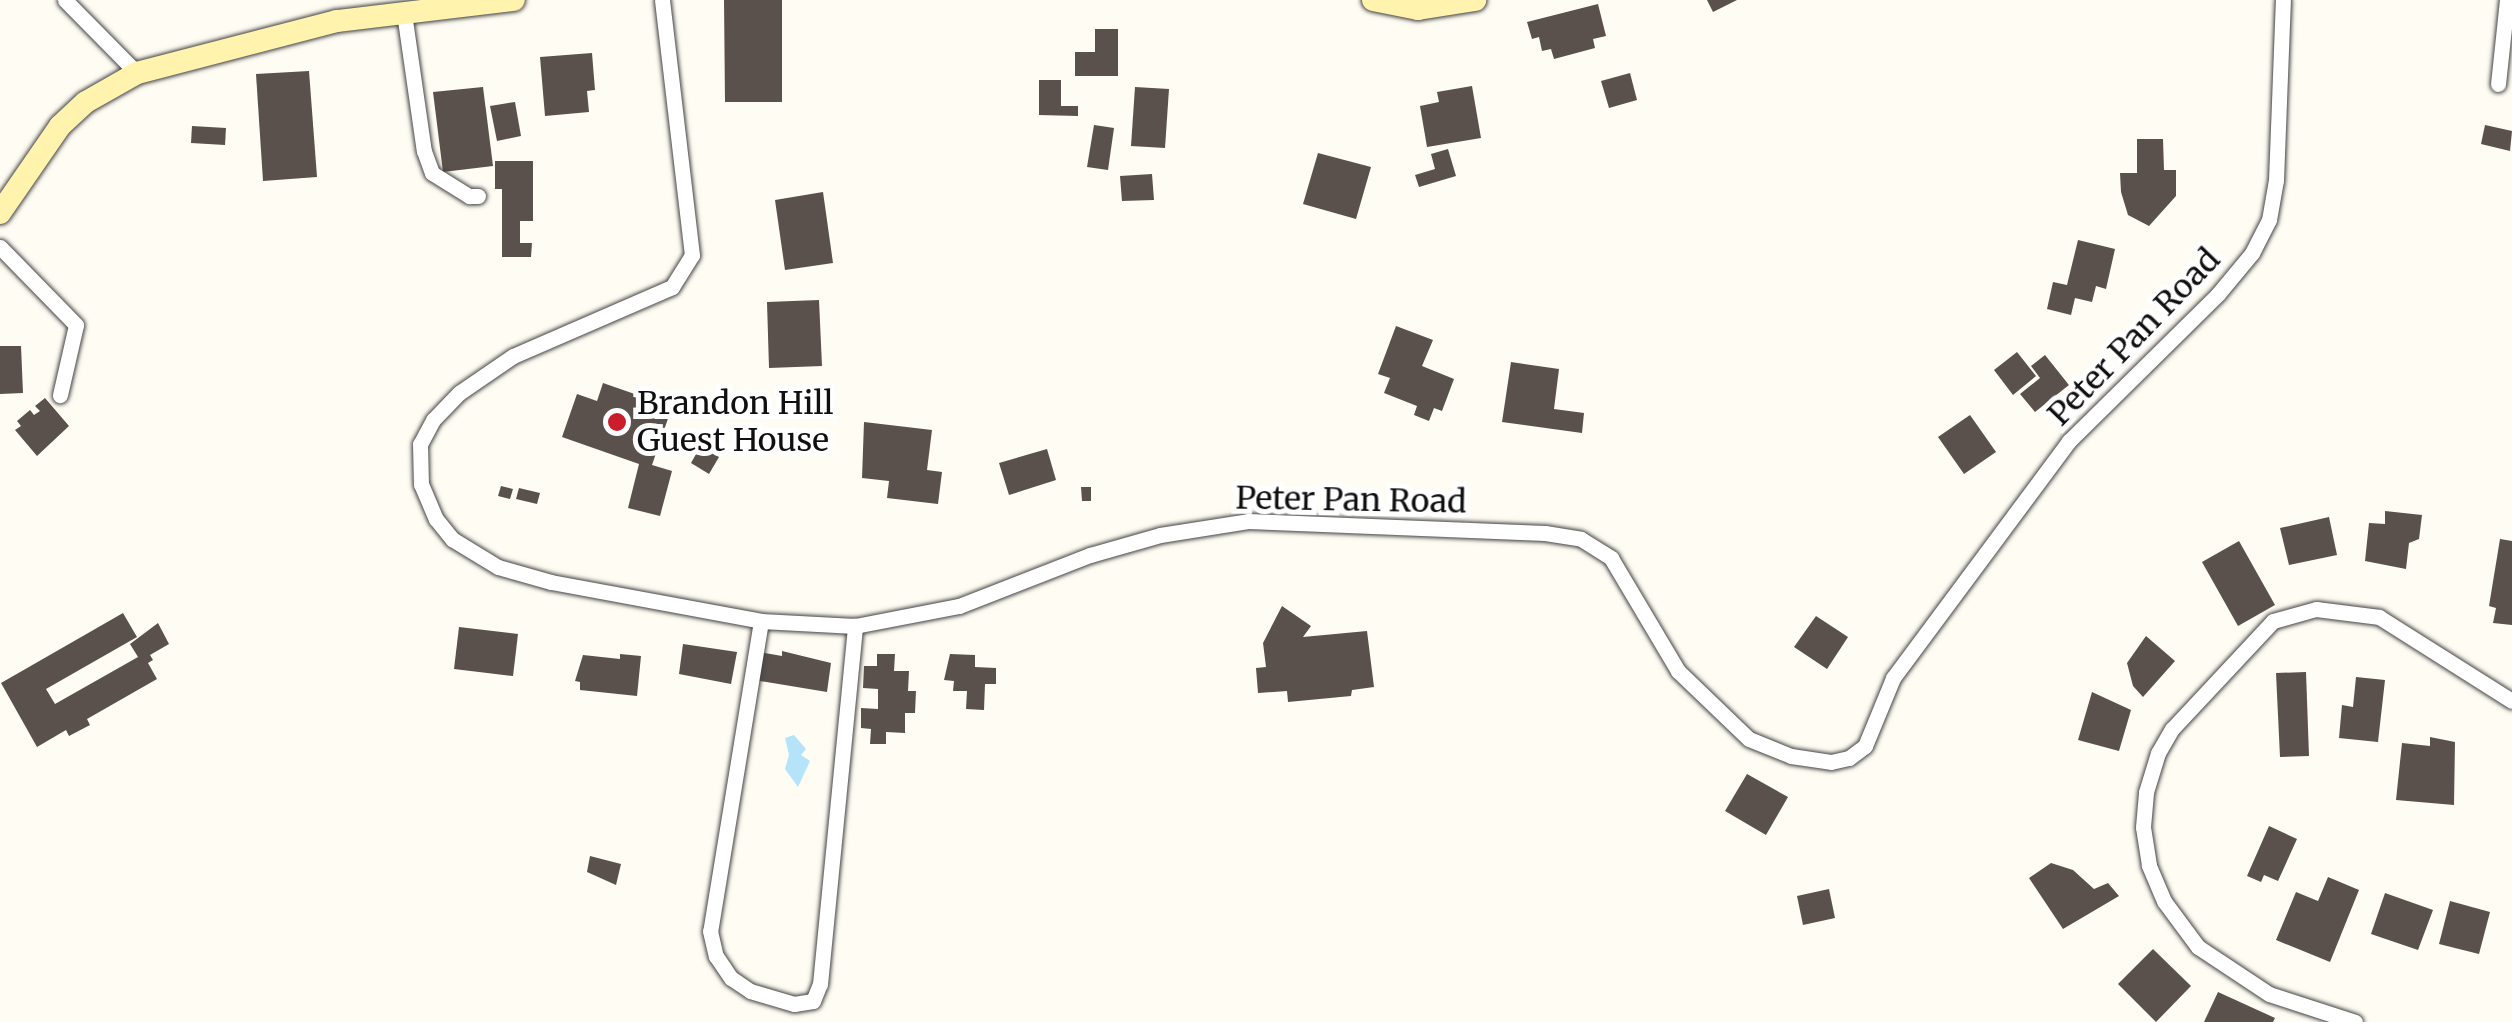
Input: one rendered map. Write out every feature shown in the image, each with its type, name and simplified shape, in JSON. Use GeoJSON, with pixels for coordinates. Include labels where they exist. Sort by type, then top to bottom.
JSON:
{"type":"FeatureCollection","features":[{"type":"Feature","properties":{"kind":"street"},"geometry":{"type":"LineString","coordinates":[[65,0],[137,73]]}},
{"type":"Feature","properties":{"kind":"street"},"geometry":{"type":"LineString","coordinates":[[0,213],[60,126],[86,102],[137,73],[338,21],[514,0]]}},
{"type":"Feature","properties":{"kind":"street","name":"Peter Pan Road"},"geometry":{"type":"LineString","coordinates":[[662,0],[692,238],[684,273],[672,287],[651,298],[512,356],[459,393],[433,420],[420,444],[421,484],[427,503],[452,539],[498,566],[551,582],[761,620],[855,626],[959,606],[1090,555],[1160,536],[1248,521],[1545,533],[1580,539],[1610,558],[1678,670],[1749,739],[1808,760],[1849,758],[1865,746],[1893,678],[2070,441],[2205,307],[2252,252],[2269,220],[2276,180],[2283,0]]}},
{"type":"Feature","properties":{"kind":"street"},"geometry":{"type":"LineString","coordinates":[[1372,0],[1418,8],[1474,0]]}},
{"type":"Feature","properties":{"kind":"street"},"geometry":{"type":"LineString","coordinates":[[2498,84],[2508,0]]}},
{"type":"Feature","properties":{"kind":"street"},"geometry":{"type":"LineString","coordinates":[[404,13],[424,150],[432,173],[469,196],[478,196]]}},
{"type":"Feature","properties":{"kind":"street"},"geometry":{"type":"LineString","coordinates":[[0,247],[76,325],[60,394]]}},
{"type":"Feature","properties":{"kind":"street"},"geometry":{"type":"LineString","coordinates":[[2355,1022],[2269,994],[2198,947],[2164,902],[2149,865],[2143,827],[2146,792],[2158,753],[2172,729],[2273,620],[2316,609],[2379,617],[2512,701]]}},
{"type":"Feature","properties":{"kind":"street"},"geometry":{"type":"LineString","coordinates":[[761,620],[710,931],[716,956],[731,978],[750,991],[794,1004],[813,1001],[820,984],[855,626]]}},
{"type":"Feature","properties":{"kind":"water"},"geometry":{"type":"Polygon","coordinates":[[[794,735],[806,749],[801,755],[810,761],[798,787],[785,769],[789,755],[785,738],[794,735]]]}},
{"type":"Feature","properties":{"kind":"building"},"geometry":{"type":"Polygon","coordinates":[[[724,0],[782,0],[782,102],[725,102],[724,0]]]}},
{"type":"Feature","properties":{"kind":"building"},"geometry":{"type":"Polygon","coordinates":[[[1707,0],[1737,0],[1713,12],[1707,0]]]}},
{"type":"Feature","properties":{"kind":"building"},"geometry":{"type":"Polygon","coordinates":[[[1598,4],[1606,36],[1593,39],[1595,48],[1554,59],[1551,49],[1542,51],[1539,37],[1532,39],[1527,22],[1598,4]]]}},
{"type":"Feature","properties":{"kind":"building"},"geometry":{"type":"Polygon","coordinates":[[[1095,29],[1118,29],[1118,76],[1075,76],[1075,52],[1095,52],[1095,29]]]}},
{"type":"Feature","properties":{"kind":"building"},"geometry":{"type":"Polygon","coordinates":[[[592,53],[595,90],[587,91],[589,112],[545,116],[540,57],[592,53]]]}},
{"type":"Feature","properties":{"kind":"building"},"geometry":{"type":"Polygon","coordinates":[[[309,71],[317,177],[263,181],[256,74],[309,71]]]}},
{"type":"Feature","properties":{"kind":"building"},"geometry":{"type":"Polygon","coordinates":[[[1630,73],[1637,100],[1609,108],[1601,81],[1630,73]]]}},
{"type":"Feature","properties":{"kind":"building"},"geometry":{"type":"Polygon","coordinates":[[[1039,80],[1061,80],[1061,106],[1078,106],[1078,116],[1039,115],[1039,80]]]}},
{"type":"Feature","properties":{"kind":"building"},"geometry":{"type":"Polygon","coordinates":[[[1472,86],[1481,138],[1427,147],[1420,106],[1439,102],[1437,92],[1472,86]]]}},
{"type":"Feature","properties":{"kind":"building"},"geometry":{"type":"Polygon","coordinates":[[[483,87],[493,166],[443,172],[433,92],[483,87]]]}},
{"type":"Feature","properties":{"kind":"building"},"geometry":{"type":"Polygon","coordinates":[[[1135,87],[1169,89],[1165,148],[1131,146],[1135,87]]]}},
{"type":"Feature","properties":{"kind":"building"},"geometry":{"type":"Polygon","coordinates":[[[515,102],[521,136],[497,141],[490,106],[515,102]]]}},
{"type":"Feature","properties":{"kind":"building"},"geometry":{"type":"Polygon","coordinates":[[[1094,125],[1114,128],[1108,170],[1087,167],[1094,125]]]}},
{"type":"Feature","properties":{"kind":"building"},"geometry":{"type":"Polygon","coordinates":[[[2485,125],[2512,131],[2510,151],[2481,144],[2485,125]]]}},
{"type":"Feature","properties":{"kind":"building"},"geometry":{"type":"Polygon","coordinates":[[[192,126],[226,128],[225,145],[191,143],[192,126]]]}},
{"type":"Feature","properties":{"kind":"building"},"geometry":{"type":"Polygon","coordinates":[[[2137,139],[2163,139],[2164,170],[2176,170],[2176,196],[2149,226],[2128,215],[2121,192],[2120,173],[2137,173],[2137,139]]]}},
{"type":"Feature","properties":{"kind":"building"},"geometry":{"type":"Polygon","coordinates":[[[1448,149],[1456,176],[1419,187],[1415,175],[1435,169],[1431,154],[1448,149]]]}},
{"type":"Feature","properties":{"kind":"building"},"geometry":{"type":"Polygon","coordinates":[[[1318,153],[1371,167],[1356,219],[1303,204],[1318,153]]]}},
{"type":"Feature","properties":{"kind":"building"},"geometry":{"type":"Polygon","coordinates":[[[495,161],[533,161],[533,221],[520,221],[520,243],[532,243],[531,257],[502,257],[502,189],[495,189],[495,161]]]}},
{"type":"Feature","properties":{"kind":"building"},"geometry":{"type":"Polygon","coordinates":[[[1152,174],[1154,200],[1122,201],[1120,176],[1152,174]]]}},
{"type":"Feature","properties":{"kind":"building"},"geometry":{"type":"Polygon","coordinates":[[[823,192],[833,263],[785,270],[775,200],[823,192]]]}},
{"type":"Feature","properties":{"kind":"building"},"geometry":{"type":"Polygon","coordinates":[[[2078,240],[2115,249],[2106,289],[2096,286],[2092,302],[2075,298],[2071,315],[2047,309],[2053,282],[2067,285],[2078,240]]]}},
{"type":"Feature","properties":{"kind":"building"},"geometry":{"type":"Polygon","coordinates":[[[819,300],[822,366],[769,368],[767,302],[819,300]]]}},
{"type":"Feature","properties":{"kind":"building"},"geometry":{"type":"Polygon","coordinates":[[[1396,326],[1433,340],[1422,366],[1454,379],[1442,411],[1434,408],[1429,421],[1414,415],[1417,406],[1384,393],[1390,378],[1378,374],[1396,326]]]}},
{"type":"Feature","properties":{"kind":"building"},"geometry":{"type":"Polygon","coordinates":[[[0,346],[21,346],[23,393],[0,394],[0,346]]]}},
{"type":"Feature","properties":{"kind":"building"},"geometry":{"type":"Polygon","coordinates":[[[2017,352],[2036,376],[2013,395],[1994,370],[2017,352]]]}},
{"type":"Feature","properties":{"kind":"building"},"geometry":{"type":"Polygon","coordinates":[[[2045,355],[2069,385],[2035,412],[2020,394],[2040,378],[2031,366],[2045,355]]]}},
{"type":"Feature","properties":{"kind":"building"},"geometry":{"type":"Polygon","coordinates":[[[1511,362],[1559,369],[1554,409],[1584,413],[1582,433],[1502,422],[1511,362]]]}},
{"type":"Feature","properties":{"kind":"building","name":"Brandon Hill Guest House"},"geometry":{"type":"Polygon","coordinates":[[[603,383],[672,407],[652,465],[672,471],[660,516],[628,508],[639,464],[562,437],[577,394],[597,401],[603,383]]]}},
{"type":"Feature","properties":{"kind":"building"},"geometry":{"type":"Polygon","coordinates":[[[45,398],[69,426],[37,456],[15,430],[21,426],[17,421],[30,410],[34,415],[40,411],[35,406],[45,398]]]}},
{"type":"Feature","properties":{"kind":"building"},"geometry":{"type":"Polygon","coordinates":[[[1970,415],[1996,452],[1964,474],[1938,437],[1970,415]]]}},
{"type":"Feature","properties":{"kind":"building"},"geometry":{"type":"Polygon","coordinates":[[[864,422],[932,430],[927,470],[942,472],[938,504],[887,498],[889,481],[862,478],[864,422]]]}},
{"type":"Feature","properties":{"kind":"building"},"geometry":{"type":"Polygon","coordinates":[[[700,447],[719,457],[709,474],[691,463],[700,447]]]}},
{"type":"Feature","properties":{"kind":"building"},"geometry":{"type":"Polygon","coordinates":[[[1047,449],[1056,480],[1009,495],[999,463],[1047,449]]]}},
{"type":"Feature","properties":{"kind":"building"},"geometry":{"type":"Polygon","coordinates":[[[501,486],[513,489],[510,499],[498,496],[501,486]]]}},
{"type":"Feature","properties":{"kind":"building"},"geometry":{"type":"Polygon","coordinates":[[[1081,487],[1091,487],[1091,501],[1082,501],[1081,487]]]}},
{"type":"Feature","properties":{"kind":"building"},"geometry":{"type":"Polygon","coordinates":[[[519,488],[540,493],[537,504],[516,499],[519,488]]]}},
{"type":"Feature","properties":{"kind":"building"},"geometry":{"type":"Polygon","coordinates":[[[2385,511],[2422,515],[2419,539],[2409,543],[2406,569],[2365,561],[2369,523],[2385,524],[2385,511]]]}},
{"type":"Feature","properties":{"kind":"building"},"geometry":{"type":"Polygon","coordinates":[[[2329,517],[2337,555],[2289,565],[2280,528],[2329,517]]]}},
{"type":"Feature","properties":{"kind":"building"},"geometry":{"type":"Polygon","coordinates":[[[2500,539],[2512,541],[2512,625],[2493,623],[2496,608],[2489,606],[2500,539]]]}},
{"type":"Feature","properties":{"kind":"building"},"geometry":{"type":"Polygon","coordinates":[[[2239,541],[2275,605],[2238,626],[2202,562],[2239,541]]]}},
{"type":"Feature","properties":{"kind":"building"},"geometry":{"type":"Polygon","coordinates":[[[1282,606],[1311,626],[1303,637],[1367,631],[1374,687],[1352,690],[1351,696],[1288,702],[1287,691],[1258,693],[1256,668],[1266,667],[1263,643],[1282,606]]]}},
{"type":"Feature","properties":{"kind":"building"},"geometry":{"type":"Polygon","coordinates":[[[123,613],[137,637],[46,689],[55,704],[138,657],[130,644],[158,623],[169,644],[150,655],[153,660],[148,663],[157,679],[87,719],[90,725],[69,736],[66,730],[37,747],[1,683],[123,613]]]}},
{"type":"Feature","properties":{"kind":"building"},"geometry":{"type":"Polygon","coordinates":[[[1816,616],[1848,637],[1827,669],[1794,647],[1816,616]]]}},
{"type":"Feature","properties":{"kind":"building"},"geometry":{"type":"Polygon","coordinates":[[[459,627],[518,634],[513,676],[454,669],[459,627]]]}},
{"type":"Feature","properties":{"kind":"building"},"geometry":{"type":"Polygon","coordinates":[[[2146,636],[2175,661],[2143,697],[2133,686],[2127,663],[2146,636]]]}},
{"type":"Feature","properties":{"kind":"building"},"geometry":{"type":"Polygon","coordinates":[[[683,644],[737,652],[731,684],[679,674],[683,644]]]}},
{"type":"Feature","properties":{"kind":"building"},"geometry":{"type":"Polygon","coordinates":[[[782,651],[831,663],[827,692],[754,680],[759,652],[782,656],[782,651]]]}},
{"type":"Feature","properties":{"kind":"building"},"geometry":{"type":"Polygon","coordinates":[[[620,654],[641,656],[637,696],[580,690],[580,682],[575,681],[583,655],[620,659],[620,654]]]}},
{"type":"Feature","properties":{"kind":"building"},"geometry":{"type":"Polygon","coordinates":[[[877,654],[895,654],[894,671],[909,671],[908,691],[916,691],[915,713],[905,713],[905,733],[886,732],[886,744],[870,744],[871,729],[861,728],[861,708],[878,709],[878,689],[863,688],[864,666],[877,666],[877,654]]]}},
{"type":"Feature","properties":{"kind":"building"},"geometry":{"type":"Polygon","coordinates":[[[950,654],[975,655],[975,667],[996,668],[996,684],[985,684],[984,710],[966,709],[967,691],[953,691],[954,681],[944,680],[950,654]]]}},
{"type":"Feature","properties":{"kind":"building"},"geometry":{"type":"Polygon","coordinates":[[[2306,672],[2309,756],[2280,757],[2276,673],[2306,672]]]}},
{"type":"Feature","properties":{"kind":"building"},"geometry":{"type":"Polygon","coordinates":[[[2356,677],[2385,680],[2378,742],[2339,738],[2342,705],[2353,707],[2356,677]]]}},
{"type":"Feature","properties":{"kind":"building"},"geometry":{"type":"Polygon","coordinates":[[[2092,692],[2131,710],[2119,751],[2078,740],[2092,692]]]}},
{"type":"Feature","properties":{"kind":"building"},"geometry":{"type":"Polygon","coordinates":[[[2430,737],[2455,742],[2454,805],[2396,800],[2402,743],[2430,746],[2430,737]]]}},
{"type":"Feature","properties":{"kind":"building"},"geometry":{"type":"Polygon","coordinates":[[[1747,774],[1788,797],[1766,835],[1725,811],[1747,774]]]}},
{"type":"Feature","properties":{"kind":"building"},"geometry":{"type":"Polygon","coordinates":[[[2269,826],[2297,839],[2278,881],[2264,875],[2261,882],[2247,876],[2269,826]]]}},
{"type":"Feature","properties":{"kind":"building"},"geometry":{"type":"Polygon","coordinates":[[[590,856],[621,864],[616,885],[587,872],[590,856]]]}},
{"type":"Feature","properties":{"kind":"building"},"geometry":{"type":"Polygon","coordinates":[[[2051,863],[2073,870],[2094,889],[2108,883],[2119,896],[2063,929],[2029,878],[2051,863]]]}},
{"type":"Feature","properties":{"kind":"building"},"geometry":{"type":"Polygon","coordinates":[[[2328,877],[2359,890],[2330,962],[2276,940],[2296,892],[2318,901],[2328,877]]]}},
{"type":"Feature","properties":{"kind":"building"},"geometry":{"type":"Polygon","coordinates":[[[1829,889],[1835,918],[1803,925],[1797,896],[1829,889]]]}},
{"type":"Feature","properties":{"kind":"building"},"geometry":{"type":"Polygon","coordinates":[[[2385,893],[2433,910],[2418,950],[2371,934],[2385,893]]]}},
{"type":"Feature","properties":{"kind":"building"},"geometry":{"type":"Polygon","coordinates":[[[2450,901],[2490,912],[2479,954],[2439,944],[2450,901]]]}},
{"type":"Feature","properties":{"kind":"building"},"geometry":{"type":"Polygon","coordinates":[[[2153,949],[2191,986],[2156,1022],[2118,984],[2153,949]]]}},
{"type":"Feature","properties":{"kind":"building"},"geometry":{"type":"Polygon","coordinates":[[[2218,992],[2275,1018],[2273,1022],[2204,1022],[2218,992]]]}},
{"type":"Feature","properties":{"kind":"place","name":"Brandon Hill Guest House"},"geometry":{"type":"Point","coordinates":[617,422]}}]}
